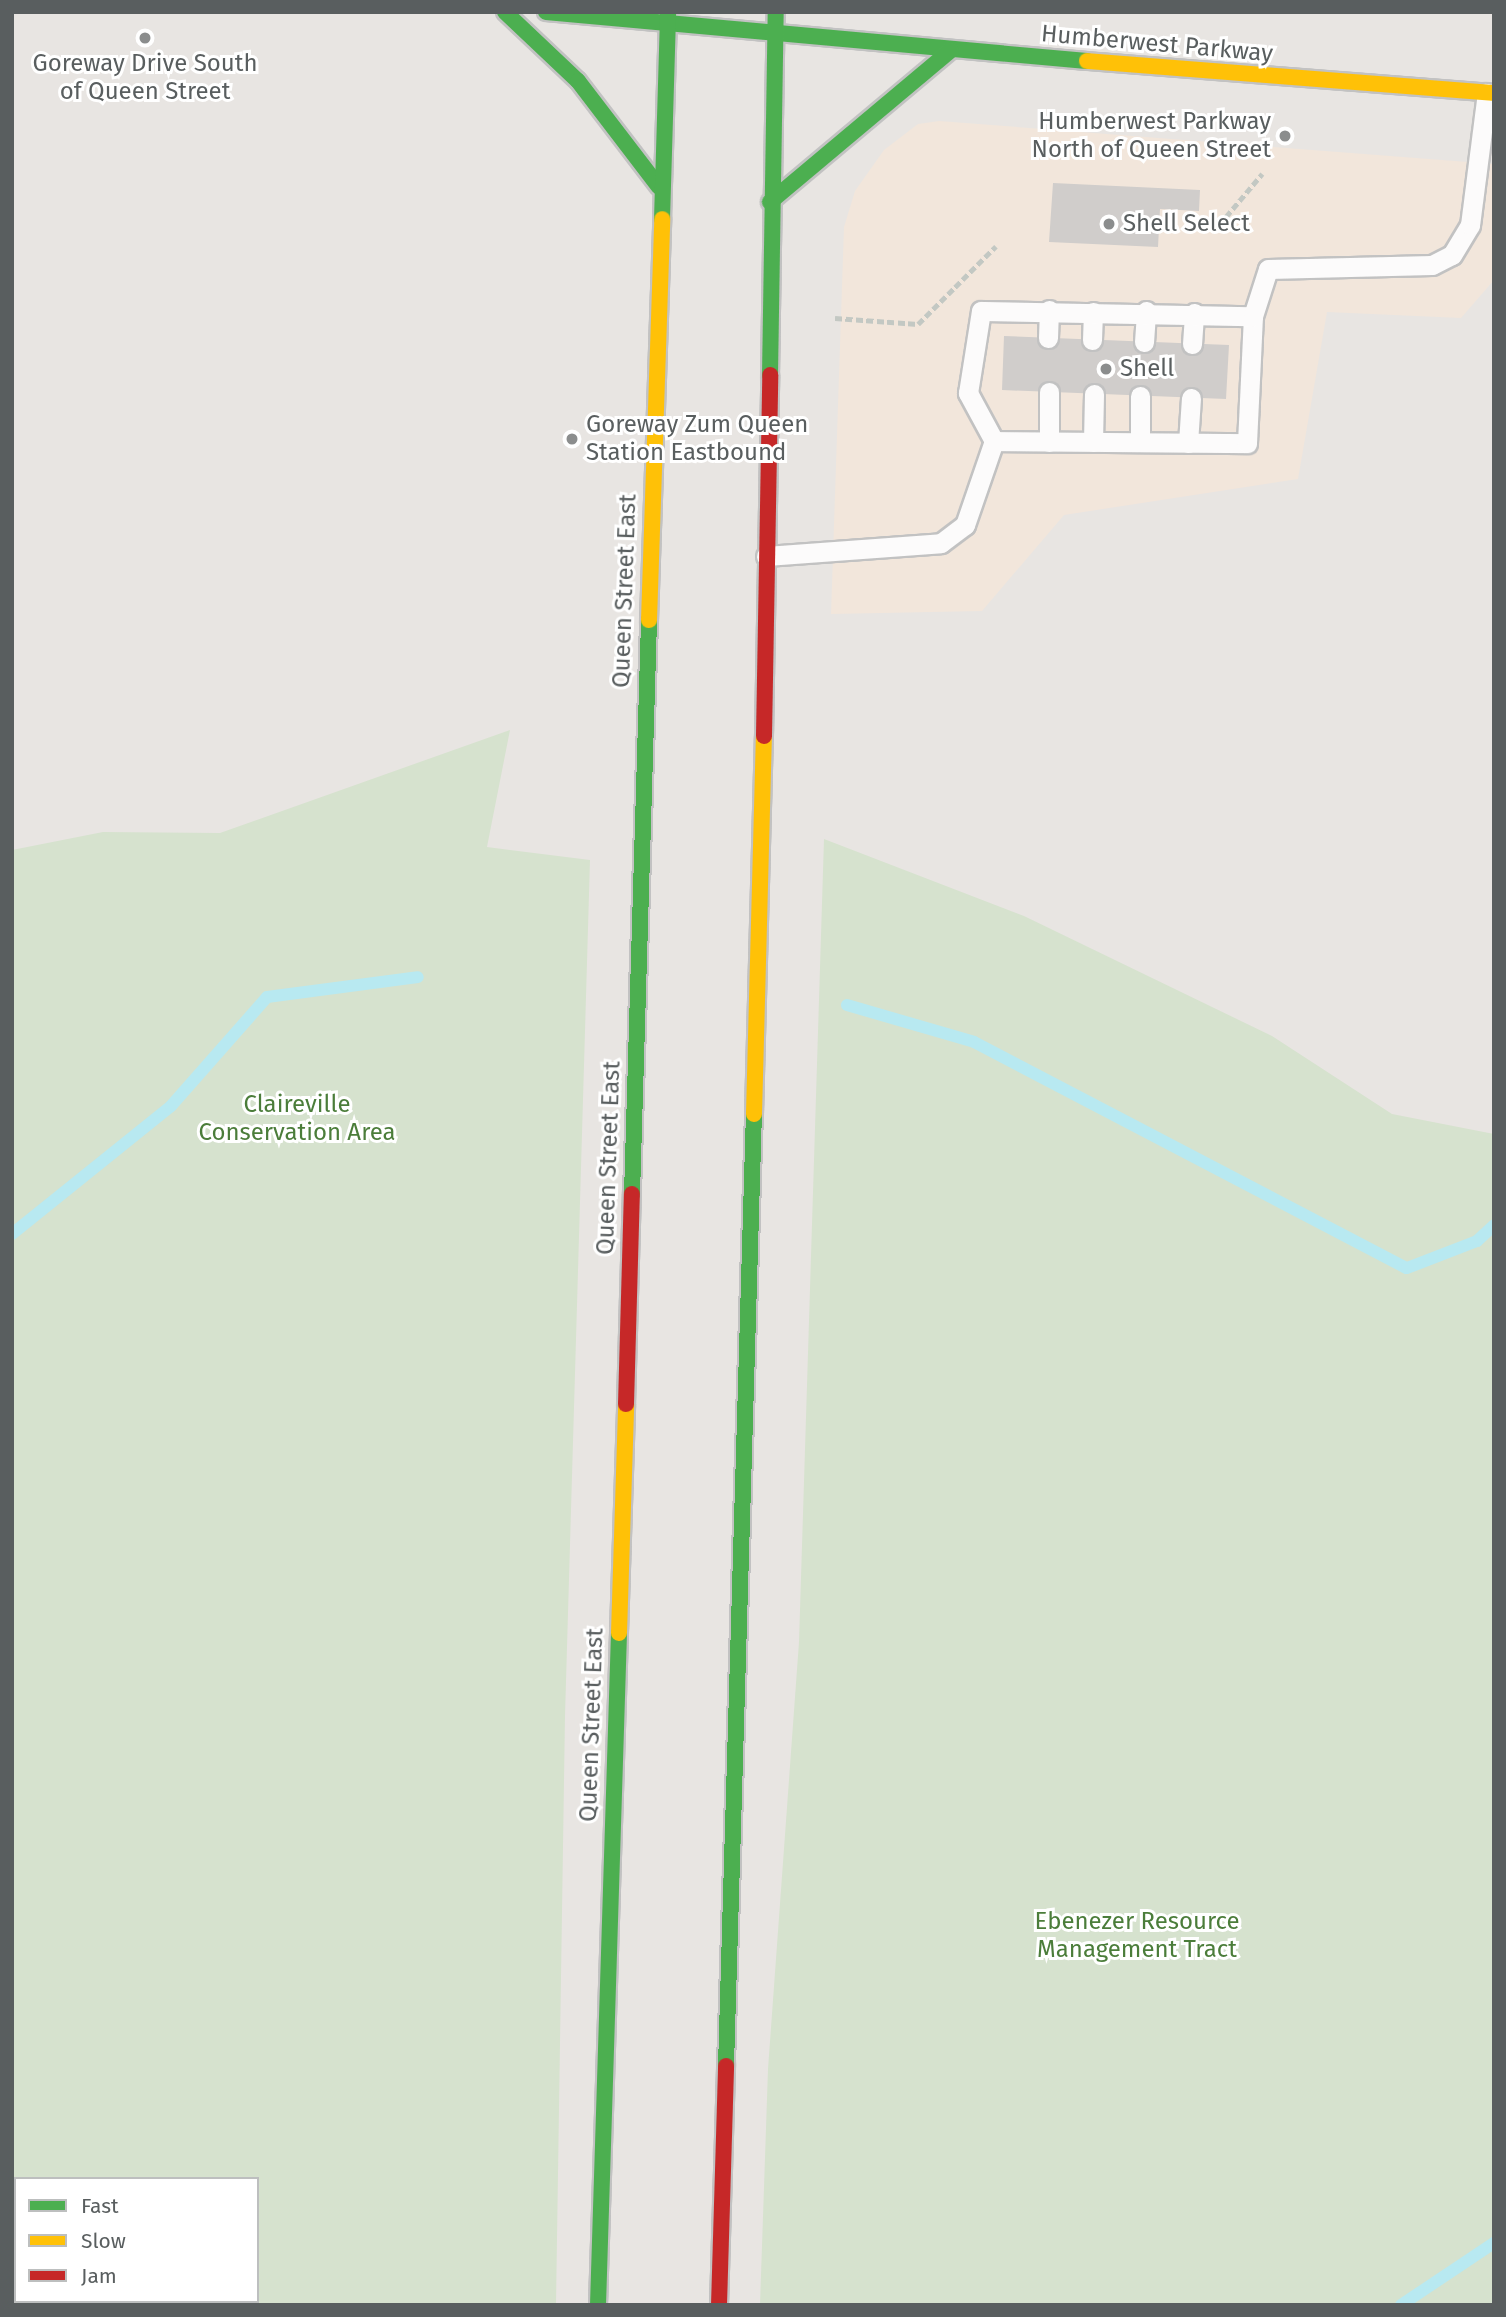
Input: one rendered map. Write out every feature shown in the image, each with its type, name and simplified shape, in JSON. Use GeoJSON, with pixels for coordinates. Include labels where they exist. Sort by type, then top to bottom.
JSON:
{"type":"FeatureCollection","features":[{"type":"Feature","properties":{"kind":"main road"},"geometry":{"type":"LineString","coordinates":[[505,12],[578,81],[659,187]]}},
{"type":"Feature","properties":{"kind":"main road","name":"Humberwest Parkway"},"geometry":{"type":"LineString","coordinates":[[546,12],[668,20],[775,37],[1490,93]]}},
{"type":"Feature","properties":{"kind":"main road"},"geometry":{"type":"LineString","coordinates":[[719,2305],[766,556],[770,202],[776,12]]}},
{"type":"Feature","properties":{"kind":"main road","name":"Queen Street East"},"geometry":{"type":"LineString","coordinates":[[598,2305],[659,187],[668,20]]}},
{"type":"Feature","properties":{"kind":"main road"},"geometry":{"type":"LineString","coordinates":[[770,202],[951,50]]}},
{"type":"Feature","properties":{"kind":"lane"},"geometry":{"type":"LineString","coordinates":[[994,441],[1247,443],[1253,316],[1268,269],[1432,265],[1452,255],[1471,225],[1490,93]]}},
{"type":"Feature","properties":{"kind":"lane"},"geometry":{"type":"LineString","coordinates":[[1048,338],[1049,310]]}},
{"type":"Feature","properties":{"kind":"lane"},"geometry":{"type":"LineString","coordinates":[[766,556],[941,543],[965,525],[994,441],[968,393],[981,311],[1146,311],[1253,316]]}},
{"type":"Feature","properties":{"kind":"lane"},"geometry":{"type":"LineString","coordinates":[[1144,342],[1146,311]]}},
{"type":"Feature","properties":{"kind":"lane"},"geometry":{"type":"LineString","coordinates":[[1092,340],[1093,312]]}},
{"type":"Feature","properties":{"kind":"lane"},"geometry":{"type":"LineString","coordinates":[[1192,344],[1194,313]]}},
{"type":"Feature","properties":{"kind":"lane"},"geometry":{"type":"LineString","coordinates":[[1049,392],[1049,442]]}},
{"type":"Feature","properties":{"kind":"lane"},"geometry":{"type":"LineString","coordinates":[[1093,442],[1094,394]]}},
{"type":"Feature","properties":{"kind":"lane"},"geometry":{"type":"LineString","coordinates":[[1140,396],[1140,442]]}},
{"type":"Feature","properties":{"kind":"lane"},"geometry":{"type":"LineString","coordinates":[[1188,443],[1191,398]]}},
{"type":"Feature","properties":{"kind":"path"},"geometry":{"type":"LineString","coordinates":[[1219,225],[1262,174]]}},
{"type":"Feature","properties":{"kind":"path"},"geometry":{"type":"LineString","coordinates":[[835,318],[918,324],[996,246]]}},
{"type":"Feature","properties":{"kind":"shaded area"},"geometry":{"type":"Polygon","coordinates":[[[939,121],[1494,164],[1494,280],[1461,318],[1327,312],[1298,479],[1064,515],[982,611],[831,614],[844,227],[855,191],[884,150],[918,124],[939,121]]]}},
{"type":"Feature","properties":{"kind":"green space","name":"Claireville Conservation Area"},"geometry":{"type":"Polygon","coordinates":[[[510,730],[487,847],[590,860],[565,1716],[556,2305],[12,2305],[12,850],[103,832],[220,833],[510,730]]]}},
{"type":"Feature","properties":{"kind":"green space","name":"Ebenezer Resource Management Tract"},"geometry":{"type":"Polygon","coordinates":[[[824,839],[1024,916],[1272,1036],[1392,1114],[1494,1134],[1494,2305],[760,2305],[768,2069],[799,1642],[824,839]]]}},
{"type":"Feature","properties":{"kind":"building"},"geometry":{"type":"Polygon","coordinates":[[[1053,183],[1200,190],[1199,211],[1160,209],[1158,247],[1049,242],[1053,183]]]}},
{"type":"Feature","properties":{"kind":"building"},"geometry":{"type":"Polygon","coordinates":[[[1004,336],[1229,345],[1226,399],[1002,390],[1004,336]]]}},
{"type":"Feature","properties":{"kind":"waterway"},"geometry":{"type":"LineString","coordinates":[[12,1234],[171,1106],[267,997],[418,977]]}},
{"type":"Feature","properties":{"kind":"waterway"},"geometry":{"type":"LineString","coordinates":[[847,1005],[974,1042],[1407,1268],[1477,1241],[1494,1225]]}},
{"type":"Feature","properties":{"kind":"waterway"},"geometry":{"type":"LineString","coordinates":[[1401,2305],[1494,2243]]}},
{"type":"Feature","properties":{"kind":"traffic: fast"},"geometry":{"type":"LineString","coordinates":[[505,12],[578,81],[659,187]]}},
{"type":"Feature","properties":{"kind":"traffic: fast"},"geometry":{"type":"LineString","coordinates":[[546,12],[1087,61]]}},
{"type":"Feature","properties":{"kind":"traffic: fast"},"geometry":{"type":"LineString","coordinates":[[662,219],[668,12]]}},
{"type":"Feature","properties":{"kind":"traffic: fast"},"geometry":{"type":"LineString","coordinates":[[770,375],[776,12]]}},
{"type":"Feature","properties":{"kind":"traffic: fast"},"geometry":{"type":"LineString","coordinates":[[770,202],[951,50]]}},
{"type":"Feature","properties":{"kind":"traffic: fast"},"geometry":{"type":"LineString","coordinates":[[632,1194],[649,620]]}},
{"type":"Feature","properties":{"kind":"traffic: fast"},"geometry":{"type":"LineString","coordinates":[[726,2066],[754,1114]]}},
{"type":"Feature","properties":{"kind":"traffic: fast"},"geometry":{"type":"LineString","coordinates":[[598,2305],[619,1633]]}},
{"type":"Feature","properties":{"kind":"traffic: slow"},"geometry":{"type":"LineString","coordinates":[[1087,61],[1494,93]]}},
{"type":"Feature","properties":{"kind":"traffic: slow"},"geometry":{"type":"LineString","coordinates":[[649,620],[662,219]]}},
{"type":"Feature","properties":{"kind":"traffic: slow"},"geometry":{"type":"LineString","coordinates":[[754,1114],[764,736]]}},
{"type":"Feature","properties":{"kind":"traffic: slow"},"geometry":{"type":"LineString","coordinates":[[619,1633],[626,1404]]}},
{"type":"Feature","properties":{"kind":"traffic: jam"},"geometry":{"type":"LineString","coordinates":[[764,736],[770,375]]}},
{"type":"Feature","properties":{"kind":"traffic: jam"},"geometry":{"type":"LineString","coordinates":[[626,1404],[632,1194]]}},
{"type":"Feature","properties":{"kind":"traffic: jam"},"geometry":{"type":"LineString","coordinates":[[719,2305],[726,2066]]}},
{"type":"Feature","properties":{"kind":"place","name":"Goreway Drive South of Queen Street"},"geometry":{"type":"Point","coordinates":[145,38]}},
{"type":"Feature","properties":{"kind":"place","name":"Humberwest Parkway North of Queen Street"},"geometry":{"type":"Point","coordinates":[1285,136]}},
{"type":"Feature","properties":{"kind":"place","name":"Shell Select"},"geometry":{"type":"Point","coordinates":[1109,224]}},
{"type":"Feature","properties":{"kind":"place","name":"Shell"},"geometry":{"type":"Point","coordinates":[1106,369]}},
{"type":"Feature","properties":{"kind":"place","name":"Goreway Zum Queen Station Eastbound"},"geometry":{"type":"Point","coordinates":[572,439]}}]}
